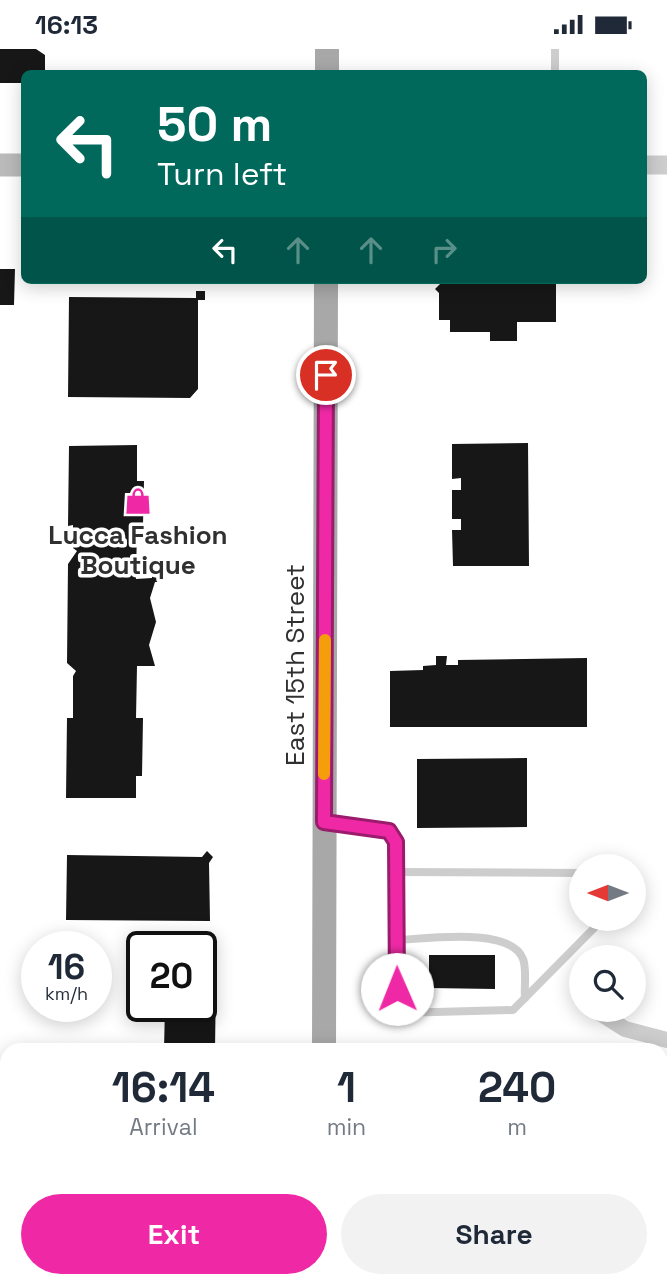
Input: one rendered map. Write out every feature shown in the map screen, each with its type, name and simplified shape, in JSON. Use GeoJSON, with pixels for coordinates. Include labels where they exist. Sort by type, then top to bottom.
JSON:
{"type":"FeatureCollection","features":[{"type":"Feature","properties":{"kind":"main road"},"geometry":{"type":"LineString","coordinates":[[327,49],[327,70]]}},
{"type":"Feature","properties":{"kind":"main road"},"geometry":{"type":"LineString","coordinates":[[0,165],[21,165]]}},
{"type":"Feature","properties":{"kind":"main road","name":"East 15th Street"},"geometry":{"type":"LineString","coordinates":[[324,1043],[326,284]]}},
{"type":"Feature","properties":{"kind":"street"},"geometry":{"type":"LineString","coordinates":[[647,165],[667,165]]}},
{"type":"Feature","properties":{"kind":"street"},"geometry":{"type":"LineString","coordinates":[[614,1022],[625,1029],[667,1040]]}},
{"type":"Feature","properties":{"kind":"lane"},"geometry":{"type":"LineString","coordinates":[[555,49],[555,70]]}},
{"type":"Feature","properties":{"kind":"lane"},"geometry":{"type":"LineString","coordinates":[[324,822],[389,831],[396,842],[398,1013],[513,1010],[591,931]]}},
{"type":"Feature","properties":{"kind":"lane"},"geometry":{"type":"LineString","coordinates":[[397,872],[569,873]]}},
{"type":"Feature","properties":{"kind":"lane"},"geometry":{"type":"LineString","coordinates":[[397,940],[474,937],[510,943],[523,958],[525,998]]}},
{"type":"Feature","properties":{"kind":"building"},"geometry":{"type":"Polygon","coordinates":[[[0,49],[36,49],[45,55],[45,70],[21,70],[21,83],[0,83],[0,49]]]}},
{"type":"Feature","properties":{"kind":"building"},"geometry":{"type":"Polygon","coordinates":[[[0,269],[15,269],[14,305],[0,305],[0,269]]]}},
{"type":"Feature","properties":{"kind":"building"},"geometry":{"type":"Polygon","coordinates":[[[440,284],[556,284],[556,322],[517,322],[517,341],[490,341],[490,332],[450,332],[450,320],[439,320],[439,293],[435,289],[440,284]]]}},
{"type":"Feature","properties":{"kind":"building"},"geometry":{"type":"Polygon","coordinates":[[[196,291],[205,291],[205,300],[198,300],[198,389],[190,398],[68,397],[69,297],[196,298],[196,291]]]}},
{"type":"Feature","properties":{"kind":"building"},"geometry":{"type":"Polygon","coordinates":[[[528,443],[529,566],[453,566],[452,530],[461,530],[461,519],[452,519],[452,490],[461,490],[461,478],[452,479],[452,444],[528,443]]]}},
{"type":"Feature","properties":{"kind":"building"},"geometry":{"type":"Polygon","coordinates":[[[137,445],[137,481],[144,481],[143,525],[137,526],[136,579],[152,578],[152,573],[161,572],[161,582],[155,582],[150,598],[156,622],[149,645],[155,666],[137,666],[136,718],[143,718],[142,776],[136,776],[136,798],[66,798],[67,718],[73,718],[73,676],[76,671],[67,663],[68,564],[77,551],[73,548],[73,525],[68,526],[69,446],[137,445]]]}},
{"type":"Feature","properties":{"kind":"building"},"geometry":{"type":"Polygon","coordinates":[[[436,656],[447,656],[446,665],[458,665],[458,660],[587,658],[587,727],[390,727],[390,671],[423,670],[423,666],[436,665],[436,656]]]}},
{"type":"Feature","properties":{"kind":"building"},"geometry":{"type":"Polygon","coordinates":[[[527,758],[527,827],[417,828],[417,759],[527,758]]]}},
{"type":"Feature","properties":{"kind":"building"},"geometry":{"type":"Polygon","coordinates":[[[207,851],[213,857],[209,863],[210,921],[66,920],[67,855],[202,857],[207,851]]]}},
{"type":"Feature","properties":{"kind":"building"},"geometry":{"type":"Polygon","coordinates":[[[429,955],[495,955],[495,989],[429,988],[429,955]]]}},
{"type":"Feature","properties":{"kind":"building"},"geometry":{"type":"Polygon","coordinates":[[[165,1022],[215,1022],[215,1043],[164,1043],[165,1022]]]}},
{"type":"Feature","properties":{"kind":"slow traffic"},"geometry":{"type":"LineString","coordinates":[[324,774],[325,640]]}},
{"type":"Feature","properties":{"kind":"place","name":"Lucca Fashion Boutique"},"geometry":{"type":"Point","coordinates":[138,501]}},
{"type":"Feature","properties":{"kind":"route"},"geometry":{"type":"LineString","coordinates":[[326,375],[324,822],[389,831],[396,842],[397,989]]}}]}
